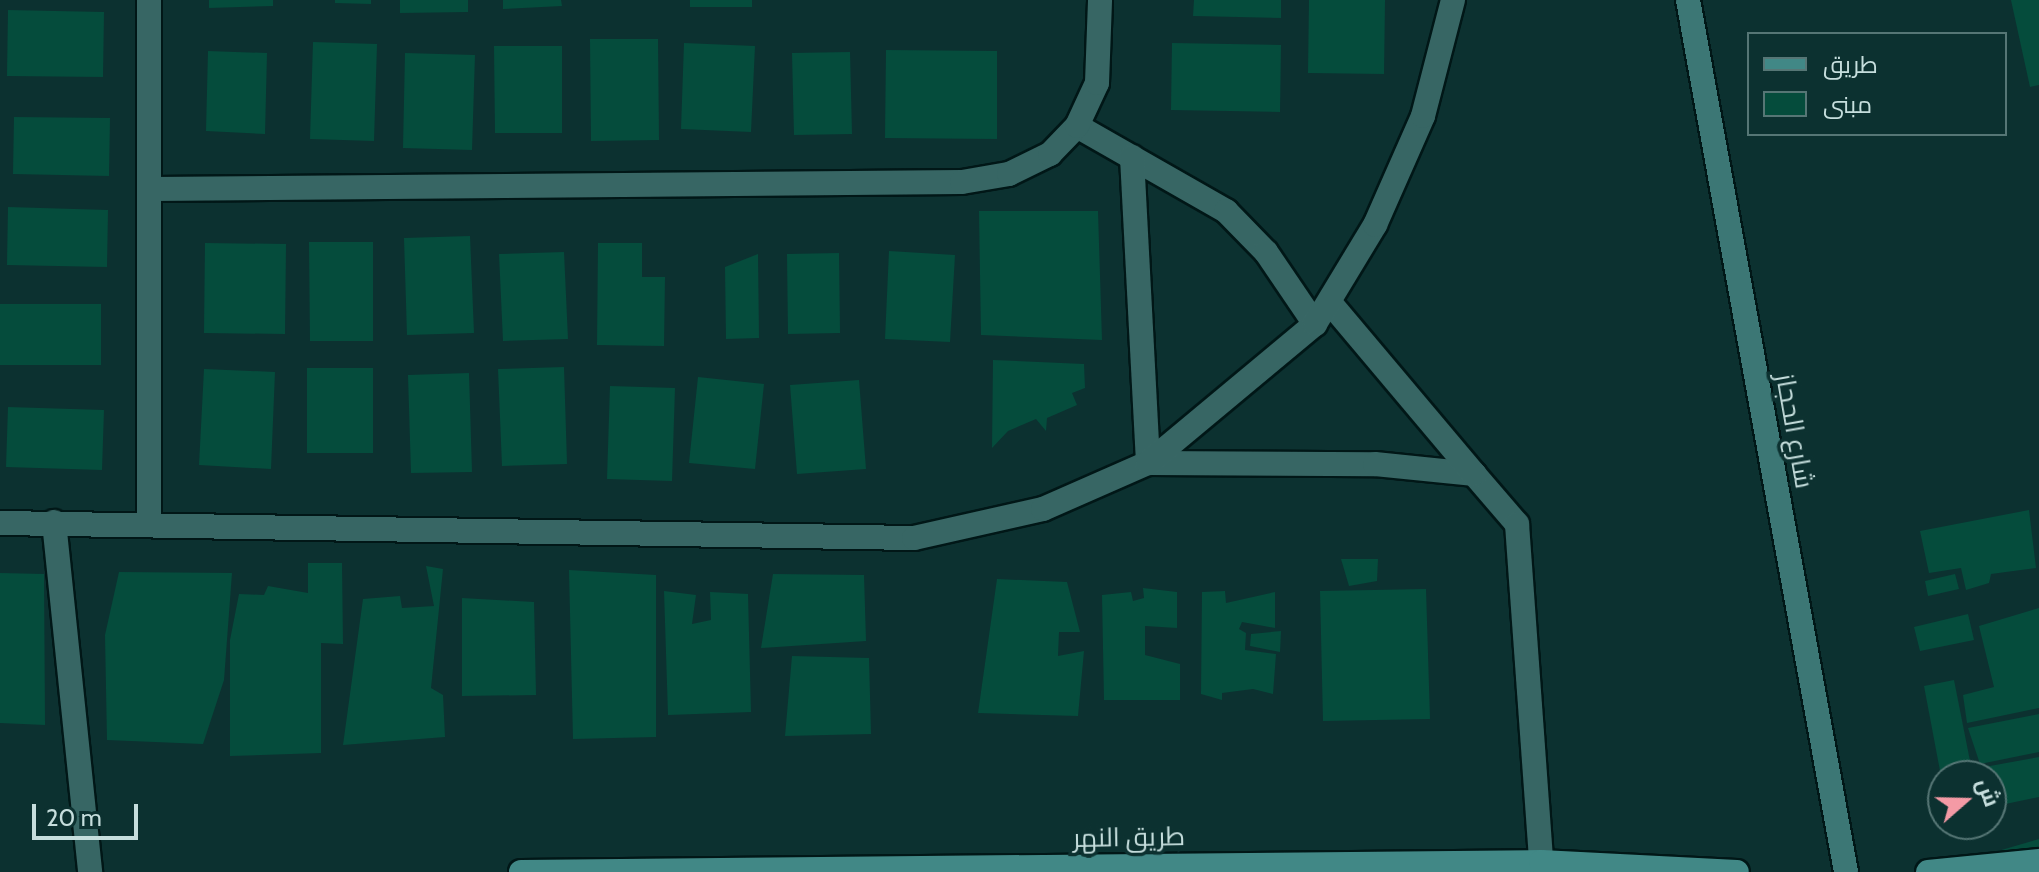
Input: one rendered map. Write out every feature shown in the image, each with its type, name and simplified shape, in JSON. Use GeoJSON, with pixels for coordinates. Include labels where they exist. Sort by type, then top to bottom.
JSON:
{"type":"FeatureCollection","features":[{"type":"Feature","properties":{"kind":"main road","name":"شارع الحجاز"},"geometry":{"type":"LineString","coordinates":[[1688,0],[1846,872]]}},
{"type":"Feature","properties":{"kind":"main road"},"geometry":{"type":"LineString","coordinates":[[1928,872],[2039,861]]}},
{"type":"Feature","properties":{"kind":"main road","name":"طريق النهر"},"geometry":{"type":"LineString","coordinates":[[521,872],[1541,862],[1737,872]]}},
{"type":"Feature","properties":{"kind":"street"},"geometry":{"type":"LineString","coordinates":[[149,0],[153,189],[149,525]]}},
{"type":"Feature","properties":{"kind":"street"},"geometry":{"type":"LineString","coordinates":[[153,189],[962,182],[1009,174],[1050,154],[1077,126],[1097,83],[1100,0]]}},
{"type":"Feature","properties":{"kind":"street"},"geometry":{"type":"LineString","coordinates":[[0,523],[914,538],[1043,509],[1148,463],[1315,324],[1331,304],[1423,116],[1453,0]]}},
{"type":"Feature","properties":{"kind":"street"},"geometry":{"type":"LineString","coordinates":[[1077,126],[1226,211],[1266,252],[1315,324]]}},
{"type":"Feature","properties":{"kind":"street"},"geometry":{"type":"LineString","coordinates":[[1132,157],[1148,463]]}},
{"type":"Feature","properties":{"kind":"street"},"geometry":{"type":"LineString","coordinates":[[1331,304],[1474,474],[1506,505],[1522,545],[1541,862]]}},
{"type":"Feature","properties":{"kind":"street"},"geometry":{"type":"LineString","coordinates":[[1148,463],[1375,464],[1474,474]]}},
{"type":"Feature","properties":{"kind":"street"},"geometry":{"type":"LineString","coordinates":[[54,522],[90,872]]}},
{"type":"Feature","properties":{"kind":"building"},"geometry":{"type":"Polygon","coordinates":[[[209,0],[273,0],[273,6],[209,8],[209,0]]]}},
{"type":"Feature","properties":{"kind":"building"},"geometry":{"type":"Polygon","coordinates":[[[335,0],[371,0],[371,4],[335,3],[335,0]]]}},
{"type":"Feature","properties":{"kind":"building"},"geometry":{"type":"Polygon","coordinates":[[[400,0],[468,0],[468,12],[400,13],[400,0]]]}},
{"type":"Feature","properties":{"kind":"building"},"geometry":{"type":"Polygon","coordinates":[[[503,0],[561,0],[562,6],[503,9],[503,0]]]}},
{"type":"Feature","properties":{"kind":"building"},"geometry":{"type":"Polygon","coordinates":[[[690,0],[752,0],[752,7],[690,7],[690,0]]]}},
{"type":"Feature","properties":{"kind":"building"},"geometry":{"type":"Polygon","coordinates":[[[1194,0],[1281,0],[1281,18],[1193,16],[1194,0]]]}},
{"type":"Feature","properties":{"kind":"building"},"geometry":{"type":"Polygon","coordinates":[[[1309,0],[1385,0],[1384,74],[1308,73],[1309,0]]]}},
{"type":"Feature","properties":{"kind":"building"},"geometry":{"type":"Polygon","coordinates":[[[2011,0],[2039,0],[2039,85],[2030,87],[2011,0]]]}},
{"type":"Feature","properties":{"kind":"building"},"geometry":{"type":"Polygon","coordinates":[[[8,10],[104,12],[103,77],[7,76],[8,10]]]}},
{"type":"Feature","properties":{"kind":"building"},"geometry":{"type":"Polygon","coordinates":[[[590,39],[658,39],[659,140],[591,141],[590,39]]]}},
{"type":"Feature","properties":{"kind":"building"},"geometry":{"type":"Polygon","coordinates":[[[313,42],[377,44],[374,141],[310,139],[313,42]]]}},
{"type":"Feature","properties":{"kind":"building"},"geometry":{"type":"Polygon","coordinates":[[[684,43],[755,46],[751,132],[681,129],[684,43]]]}},
{"type":"Feature","properties":{"kind":"building"},"geometry":{"type":"Polygon","coordinates":[[[1172,43],[1281,45],[1280,112],[1171,110],[1172,43]]]}},
{"type":"Feature","properties":{"kind":"building"},"geometry":{"type":"Polygon","coordinates":[[[494,46],[562,46],[562,133],[495,133],[494,46]]]}},
{"type":"Feature","properties":{"kind":"building"},"geometry":{"type":"Polygon","coordinates":[[[886,50],[997,51],[997,139],[885,138],[886,50]]]}},
{"type":"Feature","properties":{"kind":"building"},"geometry":{"type":"Polygon","coordinates":[[[208,51],[267,53],[265,134],[206,131],[208,51]]]}},
{"type":"Feature","properties":{"kind":"building"},"geometry":{"type":"Polygon","coordinates":[[[850,52],[852,134],[794,135],[792,53],[850,52]]]}},
{"type":"Feature","properties":{"kind":"building"},"geometry":{"type":"Polygon","coordinates":[[[405,53],[475,55],[472,150],[403,148],[405,53]]]}},
{"type":"Feature","properties":{"kind":"building"},"geometry":{"type":"Polygon","coordinates":[[[14,117],[110,118],[109,176],[13,174],[14,117]]]}},
{"type":"Feature","properties":{"kind":"building"},"geometry":{"type":"Polygon","coordinates":[[[8,207],[108,210],[107,267],[7,265],[8,207]]]}},
{"type":"Feature","properties":{"kind":"building"},"geometry":{"type":"Polygon","coordinates":[[[979,211],[1098,211],[1102,340],[981,335],[979,211]]]}},
{"type":"Feature","properties":{"kind":"building"},"geometry":{"type":"Polygon","coordinates":[[[470,236],[474,333],[407,335],[404,238],[470,236]]]}},
{"type":"Feature","properties":{"kind":"building"},"geometry":{"type":"Polygon","coordinates":[[[309,242],[373,242],[373,341],[310,341],[309,242]]]}},
{"type":"Feature","properties":{"kind":"building"},"geometry":{"type":"Polygon","coordinates":[[[205,243],[286,244],[285,334],[204,333],[205,243]]]}},
{"type":"Feature","properties":{"kind":"building"},"geometry":{"type":"Polygon","coordinates":[[[598,243],[642,243],[642,277],[665,277],[664,346],[597,345],[598,243]]]}},
{"type":"Feature","properties":{"kind":"building"},"geometry":{"type":"Polygon","coordinates":[[[889,251],[955,255],[950,342],[885,339],[889,251]]]}},
{"type":"Feature","properties":{"kind":"building"},"geometry":{"type":"Polygon","coordinates":[[[564,252],[568,339],[503,341],[499,254],[564,252]]]}},
{"type":"Feature","properties":{"kind":"building"},"geometry":{"type":"Polygon","coordinates":[[[839,253],[840,333],[788,334],[787,254],[839,253]]]}},
{"type":"Feature","properties":{"kind":"building"},"geometry":{"type":"Polygon","coordinates":[[[758,254],[759,338],[726,339],[725,267],[758,254]]]}},
{"type":"Feature","properties":{"kind":"building"},"geometry":{"type":"Polygon","coordinates":[[[0,304],[101,304],[101,365],[0,365],[0,304]]]}},
{"type":"Feature","properties":{"kind":"building"},"geometry":{"type":"Polygon","coordinates":[[[993,360],[1084,364],[1085,388],[1072,393],[1077,405],[1047,418],[1046,431],[1036,419],[1008,431],[992,448],[993,360]]]}},
{"type":"Feature","properties":{"kind":"building"},"geometry":{"type":"Polygon","coordinates":[[[564,367],[567,464],[502,466],[498,369],[564,367]]]}},
{"type":"Feature","properties":{"kind":"building"},"geometry":{"type":"Polygon","coordinates":[[[307,368],[373,368],[373,453],[307,453],[307,368]]]}},
{"type":"Feature","properties":{"kind":"building"},"geometry":{"type":"Polygon","coordinates":[[[204,369],[275,372],[271,469],[199,465],[204,369]]]}},
{"type":"Feature","properties":{"kind":"building"},"geometry":{"type":"Polygon","coordinates":[[[469,373],[472,472],[411,473],[408,375],[469,373]]]}},
{"type":"Feature","properties":{"kind":"building"},"geometry":{"type":"Polygon","coordinates":[[[698,377],[764,384],[755,469],[689,463],[698,377]]]}},
{"type":"Feature","properties":{"kind":"building"},"geometry":{"type":"Polygon","coordinates":[[[859,380],[866,469],[797,474],[790,385],[859,380]]]}},
{"type":"Feature","properties":{"kind":"building"},"geometry":{"type":"Polygon","coordinates":[[[610,386],[675,388],[672,481],[607,479],[610,386]]]}},
{"type":"Feature","properties":{"kind":"building"},"geometry":{"type":"Polygon","coordinates":[[[8,407],[104,410],[102,470],[6,467],[8,407]]]}},
{"type":"Feature","properties":{"kind":"building"},"geometry":{"type":"Polygon","coordinates":[[[2029,510],[2036,568],[1991,574],[1989,583],[1966,590],[1961,568],[1929,573],[1920,531],[2029,510]]]}},
{"type":"Feature","properties":{"kind":"building"},"geometry":{"type":"Polygon","coordinates":[[[1341,559],[1378,559],[1377,581],[1349,586],[1341,559]]]}},
{"type":"Feature","properties":{"kind":"building"},"geometry":{"type":"Polygon","coordinates":[[[308,563],[342,563],[343,644],[321,643],[321,753],[230,756],[230,640],[239,594],[264,595],[268,586],[308,593],[308,563]]]}},
{"type":"Feature","properties":{"kind":"building"},"geometry":{"type":"Polygon","coordinates":[[[426,566],[443,569],[431,688],[443,695],[445,737],[343,745],[363,599],[400,596],[402,608],[434,606],[426,566]]]}},
{"type":"Feature","properties":{"kind":"building"},"geometry":{"type":"Polygon","coordinates":[[[569,570],[656,575],[656,737],[573,739],[569,570]]]}},
{"type":"Feature","properties":{"kind":"building"},"geometry":{"type":"Polygon","coordinates":[[[119,572],[232,573],[224,680],[203,744],[107,740],[105,635],[119,572]]]}},
{"type":"Feature","properties":{"kind":"building"},"geometry":{"type":"Polygon","coordinates":[[[0,573],[44,574],[45,725],[0,723],[0,573]]]}},
{"type":"Feature","properties":{"kind":"building"},"geometry":{"type":"Polygon","coordinates":[[[773,574],[864,575],[866,641],[761,648],[773,574]]]}},
{"type":"Feature","properties":{"kind":"building"},"geometry":{"type":"Polygon","coordinates":[[[1955,574],[1959,589],[1928,596],[1925,581],[1955,574]]]}},
{"type":"Feature","properties":{"kind":"building"},"geometry":{"type":"Polygon","coordinates":[[[997,579],[1067,582],[1080,632],[1059,632],[1058,656],[1084,651],[1078,716],[978,713],[997,579]]]}},
{"type":"Feature","properties":{"kind":"building"},"geometry":{"type":"Polygon","coordinates":[[[1143,588],[1177,592],[1177,628],[1145,626],[1145,655],[1180,664],[1180,700],[1104,700],[1102,595],[1131,592],[1133,601],[1144,598],[1143,588]]]}},
{"type":"Feature","properties":{"kind":"building"},"geometry":{"type":"Polygon","coordinates":[[[1426,589],[1430,719],[1323,721],[1320,591],[1426,589]]]}},
{"type":"Feature","properties":{"kind":"building"},"geometry":{"type":"Polygon","coordinates":[[[664,591],[696,595],[692,624],[711,620],[710,592],[748,594],[751,712],[668,715],[664,591]]]}},
{"type":"Feature","properties":{"kind":"building"},"geometry":{"type":"Polygon","coordinates":[[[1225,591],[1226,603],[1275,592],[1275,628],[1242,622],[1239,629],[1246,633],[1245,650],[1276,654],[1273,694],[1253,689],[1222,693],[1222,700],[1201,694],[1202,592],[1225,591]]]}},
{"type":"Feature","properties":{"kind":"building"},"geometry":{"type":"Polygon","coordinates":[[[462,598],[534,602],[536,695],[462,696],[462,598]]]}},
{"type":"Feature","properties":{"kind":"building"},"geometry":{"type":"Polygon","coordinates":[[[2039,608],[2039,708],[1967,723],[1963,695],[1994,687],[1979,626],[2039,608]]]}},
{"type":"Feature","properties":{"kind":"building"},"geometry":{"type":"Polygon","coordinates":[[[1968,614],[1974,640],[1920,651],[1914,627],[1968,614]]]}},
{"type":"Feature","properties":{"kind":"building"},"geometry":{"type":"Polygon","coordinates":[[[1281,631],[1280,652],[1250,646],[1251,634],[1281,631]]]}},
{"type":"Feature","properties":{"kind":"building"},"geometry":{"type":"Polygon","coordinates":[[[792,656],[869,658],[871,734],[785,736],[792,656]]]}},
{"type":"Feature","properties":{"kind":"building"},"geometry":{"type":"Polygon","coordinates":[[[1954,680],[1970,760],[1938,760],[1924,686],[1954,680]]]}},
{"type":"Feature","properties":{"kind":"building"},"geometry":{"type":"Polygon","coordinates":[[[2039,714],[2039,752],[2000,760],[1979,760],[1968,728],[2039,714]]]}},
{"type":"Feature","properties":{"kind":"building"},"geometry":{"type":"Polygon","coordinates":[[[2039,757],[2039,797],[2007,804],[2007,763],[2039,757]]]}},
{"type":"Feature","properties":{"kind":"building"},"geometry":{"type":"Polygon","coordinates":[[[2039,839],[2039,859],[2000,867],[1998,851],[2039,839]]]}}]}
